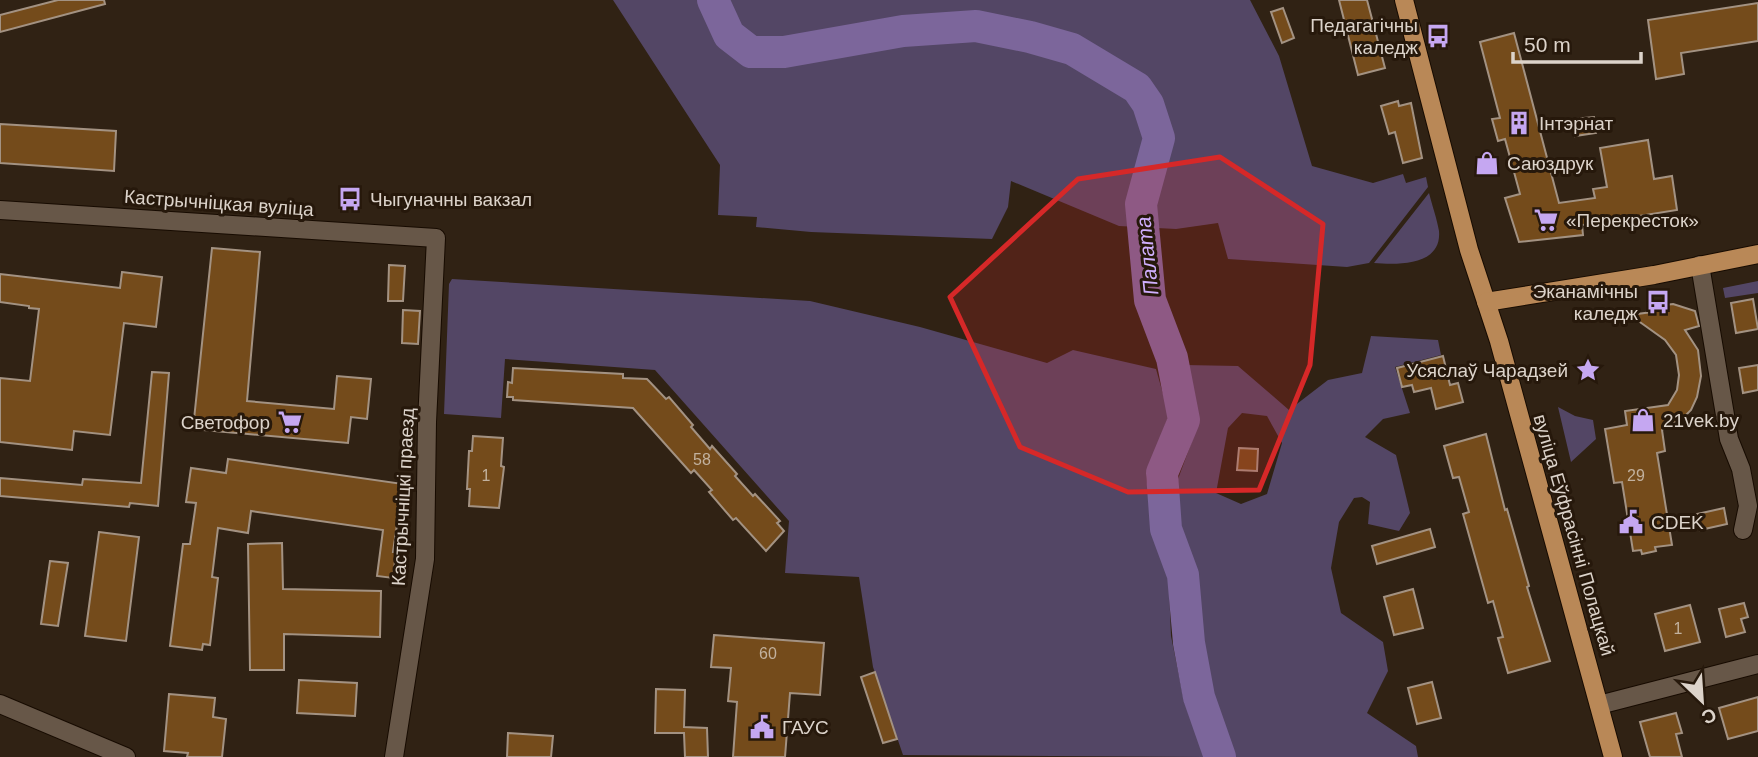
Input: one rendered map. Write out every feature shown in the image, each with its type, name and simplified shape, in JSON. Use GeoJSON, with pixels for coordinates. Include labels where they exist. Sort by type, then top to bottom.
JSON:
{"type":"FeatureCollection","features":[{"type":"Feature","properties":{"kind":"main road","name":"вуліца Еўфрасінні Полацкай"},"geometry":{"type":"LineString","coordinates":[[1404,0],[1449,177],[1613,757]]}},
{"type":"Feature","properties":{"kind":"main road"},"geometry":{"type":"LineString","coordinates":[[1486,302],[1654,275],[1758,254]]}},
{"type":"Feature","properties":{"kind":"street","name":"Кастрычніцкая вуліца"},"geometry":{"type":"LineString","coordinates":[[0,210],[436,238]]}},
{"type":"Feature","properties":{"kind":"street","name":"Кастрычніцкі праезд"},"geometry":{"type":"LineString","coordinates":[[394,757],[425,559],[427,422],[436,238]]}},
{"type":"Feature","properties":{"kind":"street"},"geometry":{"type":"LineString","coordinates":[[1700,265],[1729,439],[1741,469],[1748,506],[1743,530]]}},
{"type":"Feature","properties":{"kind":"street"},"geometry":{"type":"LineString","coordinates":[[1599,705],[1758,664]]}},
{"type":"Feature","properties":{"kind":"street"},"geometry":{"type":"LineString","coordinates":[[0,704],[127,757]]}},
{"type":"Feature","properties":{"kind":"highlighted area"},"geometry":{"type":"Polygon","coordinates":[[[1220,157],[1323,224],[1310,365],[1259,490],[1128,492],[1020,447],[950,297],[1078,179],[1220,157]]]}},
{"type":"Feature","properties":{"kind":"shaded area"},"geometry":{"type":"Polygon","coordinates":[[[613,0],[1250,0],[1279,56],[1312,166],[1373,183],[1403,174],[1406,183],[1426,177],[1428,187],[1369,263],[1347,267],[1228,259],[1218,223],[1176,229],[1119,226],[1011,181],[1008,207],[992,239],[811,232],[756,227],[757,217],[718,215],[720,165],[613,0]]]}},
{"type":"Feature","properties":{"kind":"shaded area"},"geometry":{"type":"Polygon","coordinates":[[[1429,193],[1439,231],[1438,243],[1433,251],[1417,261],[1374,263],[1429,193]]]}},
{"type":"Feature","properties":{"kind":"shaded area"},"geometry":{"type":"Polygon","coordinates":[[[452,279],[810,301],[920,327],[1047,363],[1073,350],[1156,369],[1169,415],[1146,474],[1152,535],[1168,563],[1171,636],[1184,701],[1204,757],[903,755],[873,667],[859,577],[785,573],[789,521],[655,370],[505,359],[501,418],[444,414],[449,284],[452,279]]]}},
{"type":"Feature","properties":{"kind":"shaded area"},"geometry":{"type":"Polygon","coordinates":[[[1758,281],[1758,293],[1725,298],[1723,288],[1758,281]]]}},
{"type":"Feature","properties":{"kind":"shaded area"},"geometry":{"type":"Polygon","coordinates":[[[1371,336],[1438,340],[1441,355],[1395,367],[1410,413],[1383,419],[1365,437],[1396,455],[1410,513],[1399,531],[1368,524],[1370,502],[1362,497],[1354,498],[1339,522],[1331,568],[1341,613],[1383,642],[1388,671],[1367,713],[1416,746],[1418,757],[1235,757],[1213,694],[1201,640],[1197,572],[1180,527],[1178,479],[1198,425],[1185,365],[1238,366],[1289,410],[1328,380],[1362,373],[1371,336]],[[1242,413],[1228,428],[1216,493],[1241,504],[1267,494],[1282,443],[1267,416],[1242,413]]]}},
{"type":"Feature","properties":{"kind":"shaded area"},"geometry":{"type":"Polygon","coordinates":[[[1558,407],[1575,416],[1593,420],[1596,439],[1571,462],[1558,407]]]}},
{"type":"Feature","properties":{"kind":"building"},"geometry":{"type":"Polygon","coordinates":[[[58,0],[104,0],[105,4],[0,32],[0,15],[58,0]]]}},
{"type":"Feature","properties":{"kind":"building"},"geometry":{"type":"Polygon","coordinates":[[[1339,0],[1367,0],[1385,68],[1358,75],[1339,0]]]}},
{"type":"Feature","properties":{"kind":"building"},"geometry":{"type":"Polygon","coordinates":[[[1758,3],[1758,41],[1681,53],[1684,74],[1656,79],[1648,20],[1758,3]]]}},
{"type":"Feature","properties":{"kind":"building"},"geometry":{"type":"Polygon","coordinates":[[[1283,8],[1294,38],[1282,43],[1271,12],[1283,8]]]}},
{"type":"Feature","properties":{"kind":"building"},"geometry":{"type":"Polygon","coordinates":[[[1514,33],[1559,203],[1595,198],[1593,189],[1607,187],[1600,148],[1648,140],[1654,179],[1672,176],[1677,210],[1582,225],[1583,235],[1519,242],[1505,198],[1520,194],[1505,139],[1498,141],[1492,119],[1500,118],[1480,42],[1514,33]]]}},
{"type":"Feature","properties":{"kind":"building"},"geometry":{"type":"Polygon","coordinates":[[[1398,101],[1399,106],[1411,103],[1422,158],[1403,163],[1395,132],[1389,134],[1381,106],[1398,101]]]}},
{"type":"Feature","properties":{"kind":"building"},"geometry":{"type":"Polygon","coordinates":[[[1594,117],[1596,133],[1575,136],[1573,119],[1594,117]]]}},
{"type":"Feature","properties":{"kind":"building"},"geometry":{"type":"Polygon","coordinates":[[[0,124],[116,131],[114,171],[0,163],[0,124]]]}},
{"type":"Feature","properties":{"kind":"building"},"geometry":{"type":"Polygon","coordinates":[[[212,248],[260,252],[247,401],[334,409],[337,376],[371,379],[367,419],[351,417],[348,443],[193,429],[212,248]]]}},
{"type":"Feature","properties":{"kind":"building"},"geometry":{"type":"Polygon","coordinates":[[[389,265],[405,266],[403,301],[388,301],[389,265]]]}},
{"type":"Feature","properties":{"kind":"building"},"geometry":{"type":"Polygon","coordinates":[[[122,272],[162,277],[156,327],[124,323],[110,435],[74,431],[72,450],[0,442],[0,378],[30,381],[39,309],[0,302],[0,274],[120,288],[122,272]]]}},
{"type":"Feature","properties":{"kind":"building"},"geometry":{"type":"Polygon","coordinates":[[[1753,299],[1758,329],[1736,333],[1731,303],[1753,299]]]}},
{"type":"Feature","properties":{"kind":"building"},"geometry":{"type":"Polygon","coordinates":[[[1673,304],[1695,311],[1699,326],[1685,330],[1698,350],[1701,376],[1691,410],[1662,430],[1665,451],[1657,453],[1672,545],[1655,547],[1656,551],[1642,554],[1641,550],[1633,551],[1622,482],[1614,483],[1605,429],[1627,425],[1625,411],[1668,405],[1677,390],[1679,375],[1676,355],[1665,340],[1630,315],[1652,312],[1673,304]]]}},
{"type":"Feature","properties":{"kind":"building"},"geometry":{"type":"Polygon","coordinates":[[[403,310],[420,311],[418,344],[402,343],[403,310]]]}},
{"type":"Feature","properties":{"kind":"building"},"geometry":{"type":"Polygon","coordinates":[[[1443,356],[1450,385],[1458,383],[1463,402],[1436,409],[1431,388],[1414,392],[1412,385],[1402,387],[1397,368],[1443,356]]]}},
{"type":"Feature","properties":{"kind":"building"},"geometry":{"type":"Polygon","coordinates":[[[1758,365],[1758,390],[1743,393],[1739,368],[1758,365]]]}},
{"type":"Feature","properties":{"kind":"building"},"geometry":{"type":"Polygon","coordinates":[[[513,368],[623,374],[623,378],[647,379],[666,399],[669,397],[710,449],[712,446],[753,496],[755,494],[780,521],[777,523],[784,531],[766,551],[736,518],[733,520],[709,492],[712,490],[694,470],[691,473],[633,408],[513,400],[513,397],[507,397],[513,368]]]}},
{"type":"Feature","properties":{"kind":"building"},"geometry":{"type":"Polygon","coordinates":[[[152,372],[169,373],[158,506],[130,503],[129,507],[0,496],[0,478],[82,485],[83,479],[141,483],[152,372]]]}},
{"type":"Feature","properties":{"kind":"building"},"geometry":{"type":"Polygon","coordinates":[[[1486,434],[1505,510],[1507,509],[1550,661],[1508,673],[1498,638],[1503,637],[1493,601],[1488,603],[1463,514],[1469,512],[1459,477],[1453,478],[1444,446],[1486,434]]]}},
{"type":"Feature","properties":{"kind":"building"},"geometry":{"type":"Polygon","coordinates":[[[473,436],[503,438],[501,466],[504,467],[499,508],[469,506],[469,451],[472,451],[473,436]]]}},
{"type":"Feature","properties":{"kind":"building"},"geometry":{"type":"Polygon","coordinates":[[[1239,448],[1258,449],[1257,471],[1237,470],[1239,448]]]}},
{"type":"Feature","properties":{"kind":"building"},"geometry":{"type":"Polygon","coordinates":[[[228,459],[403,484],[393,552],[396,552],[393,578],[377,576],[383,530],[251,511],[248,533],[218,528],[212,577],[218,578],[210,645],[203,644],[202,650],[170,646],[183,544],[190,544],[196,503],[186,502],[191,468],[226,473],[228,459]]]}},
{"type":"Feature","properties":{"kind":"building"},"geometry":{"type":"Polygon","coordinates":[[[1724,508],[1727,524],[1700,530],[1697,514],[1724,508]]]}},
{"type":"Feature","properties":{"kind":"building"},"geometry":{"type":"Polygon","coordinates":[[[1430,529],[1435,547],[1377,564],[1372,546],[1430,529]]]}},
{"type":"Feature","properties":{"kind":"building"},"geometry":{"type":"Polygon","coordinates":[[[99,532],[139,537],[126,641],[85,636],[99,532]]]}},
{"type":"Feature","properties":{"kind":"building"},"geometry":{"type":"Polygon","coordinates":[[[282,543],[283,589],[381,591],[380,637],[284,634],[284,670],[250,670],[248,544],[282,543]]]}},
{"type":"Feature","properties":{"kind":"building"},"geometry":{"type":"Polygon","coordinates":[[[50,561],[68,563],[58,626],[41,624],[50,561]]]}},
{"type":"Feature","properties":{"kind":"building"},"geometry":{"type":"Polygon","coordinates":[[[1413,589],[1423,628],[1394,635],[1384,597],[1413,589]]]}},
{"type":"Feature","properties":{"kind":"building"},"geometry":{"type":"Polygon","coordinates":[[[1744,603],[1748,617],[1741,619],[1745,632],[1726,637],[1719,609],[1744,603]]]}},
{"type":"Feature","properties":{"kind":"building"},"geometry":{"type":"Polygon","coordinates":[[[1690,605],[1700,642],[1665,651],[1655,614],[1690,605]]]}},
{"type":"Feature","properties":{"kind":"building"},"geometry":{"type":"Polygon","coordinates":[[[714,635],[824,643],[820,695],[790,693],[785,757],[733,757],[737,702],[728,701],[731,668],[711,667],[714,635]]]}},
{"type":"Feature","properties":{"kind":"building"},"geometry":{"type":"Polygon","coordinates":[[[875,672],[897,739],[883,743],[861,677],[875,672]]]}},
{"type":"Feature","properties":{"kind":"building"},"geometry":{"type":"Polygon","coordinates":[[[299,680],[357,683],[355,716],[297,713],[299,680]]]}},
{"type":"Feature","properties":{"kind":"building"},"geometry":{"type":"Polygon","coordinates":[[[1432,682],[1441,718],[1417,724],[1408,688],[1432,682]]]}},
{"type":"Feature","properties":{"kind":"building"},"geometry":{"type":"Polygon","coordinates":[[[656,689],[685,690],[684,727],[707,728],[708,757],[685,757],[684,733],[655,733],[656,689]]]}},
{"type":"Feature","properties":{"kind":"building"},"geometry":{"type":"Polygon","coordinates":[[[169,694],[215,698],[213,717],[226,719],[222,757],[187,757],[188,753],[164,751],[169,694]]]}},
{"type":"Feature","properties":{"kind":"building"},"geometry":{"type":"Polygon","coordinates":[[[1758,697],[1758,731],[1728,739],[1719,708],[1758,697]]]}},
{"type":"Feature","properties":{"kind":"building"},"geometry":{"type":"Polygon","coordinates":[[[1676,713],[1682,733],[1676,734],[1682,757],[1650,757],[1640,722],[1676,713]]]}},
{"type":"Feature","properties":{"kind":"building"},"geometry":{"type":"Polygon","coordinates":[[[508,733],[553,736],[551,757],[507,757],[508,733]]]}},
{"type":"Feature","properties":{"kind":"waterway","name":"Палата"},"geometry":{"type":"LineString","coordinates":[[713,0],[729,35],[751,52],[784,52],[903,31],[976,26],[1072,49],[1137,88],[1148,104],[1159,138],[1141,204],[1150,300],[1172,358],[1184,420],[1162,473],[1166,529],[1183,575],[1189,643],[1199,697],[1220,757]]}},
{"type":"Feature","properties":{"kind":"place","name":"Педагагічны каледж"},"geometry":{"type":"Point","coordinates":[1438,36]}},
{"type":"Feature","properties":{"kind":"place","name":"Інтэрнат"},"geometry":{"type":"Point","coordinates":[1519,123]}},
{"type":"Feature","properties":{"kind":"place","name":"Саюздрук"},"geometry":{"type":"Point","coordinates":[1487,163]}},
{"type":"Feature","properties":{"kind":"place","name":"Чыгуначны вакзал"},"geometry":{"type":"Point","coordinates":[350,199]}},
{"type":"Feature","properties":{"kind":"place","name":"«Перекресток»"},"geometry":{"type":"Point","coordinates":[1546,220]}},
{"type":"Feature","properties":{"kind":"place","name":"Эканамічны каледж"},"geometry":{"type":"Point","coordinates":[1658,302]}},
{"type":"Feature","properties":{"kind":"place","name":"Усяслаў Чарадзей"},"geometry":{"type":"Point","coordinates":[1588,370]}},
{"type":"Feature","properties":{"kind":"place","name":"21vek.by"},"geometry":{"type":"Point","coordinates":[1643,420]}},
{"type":"Feature","properties":{"kind":"place","name":"Светофор"},"geometry":{"type":"Point","coordinates":[290,422]}},
{"type":"Feature","properties":{"kind":"place","name":"CDEK"},"geometry":{"type":"Point","coordinates":[1631,522]}},
{"type":"Feature","properties":{"kind":"place","name":"ГАУС"},"geometry":{"type":"Point","coordinates":[762,727]}}]}
